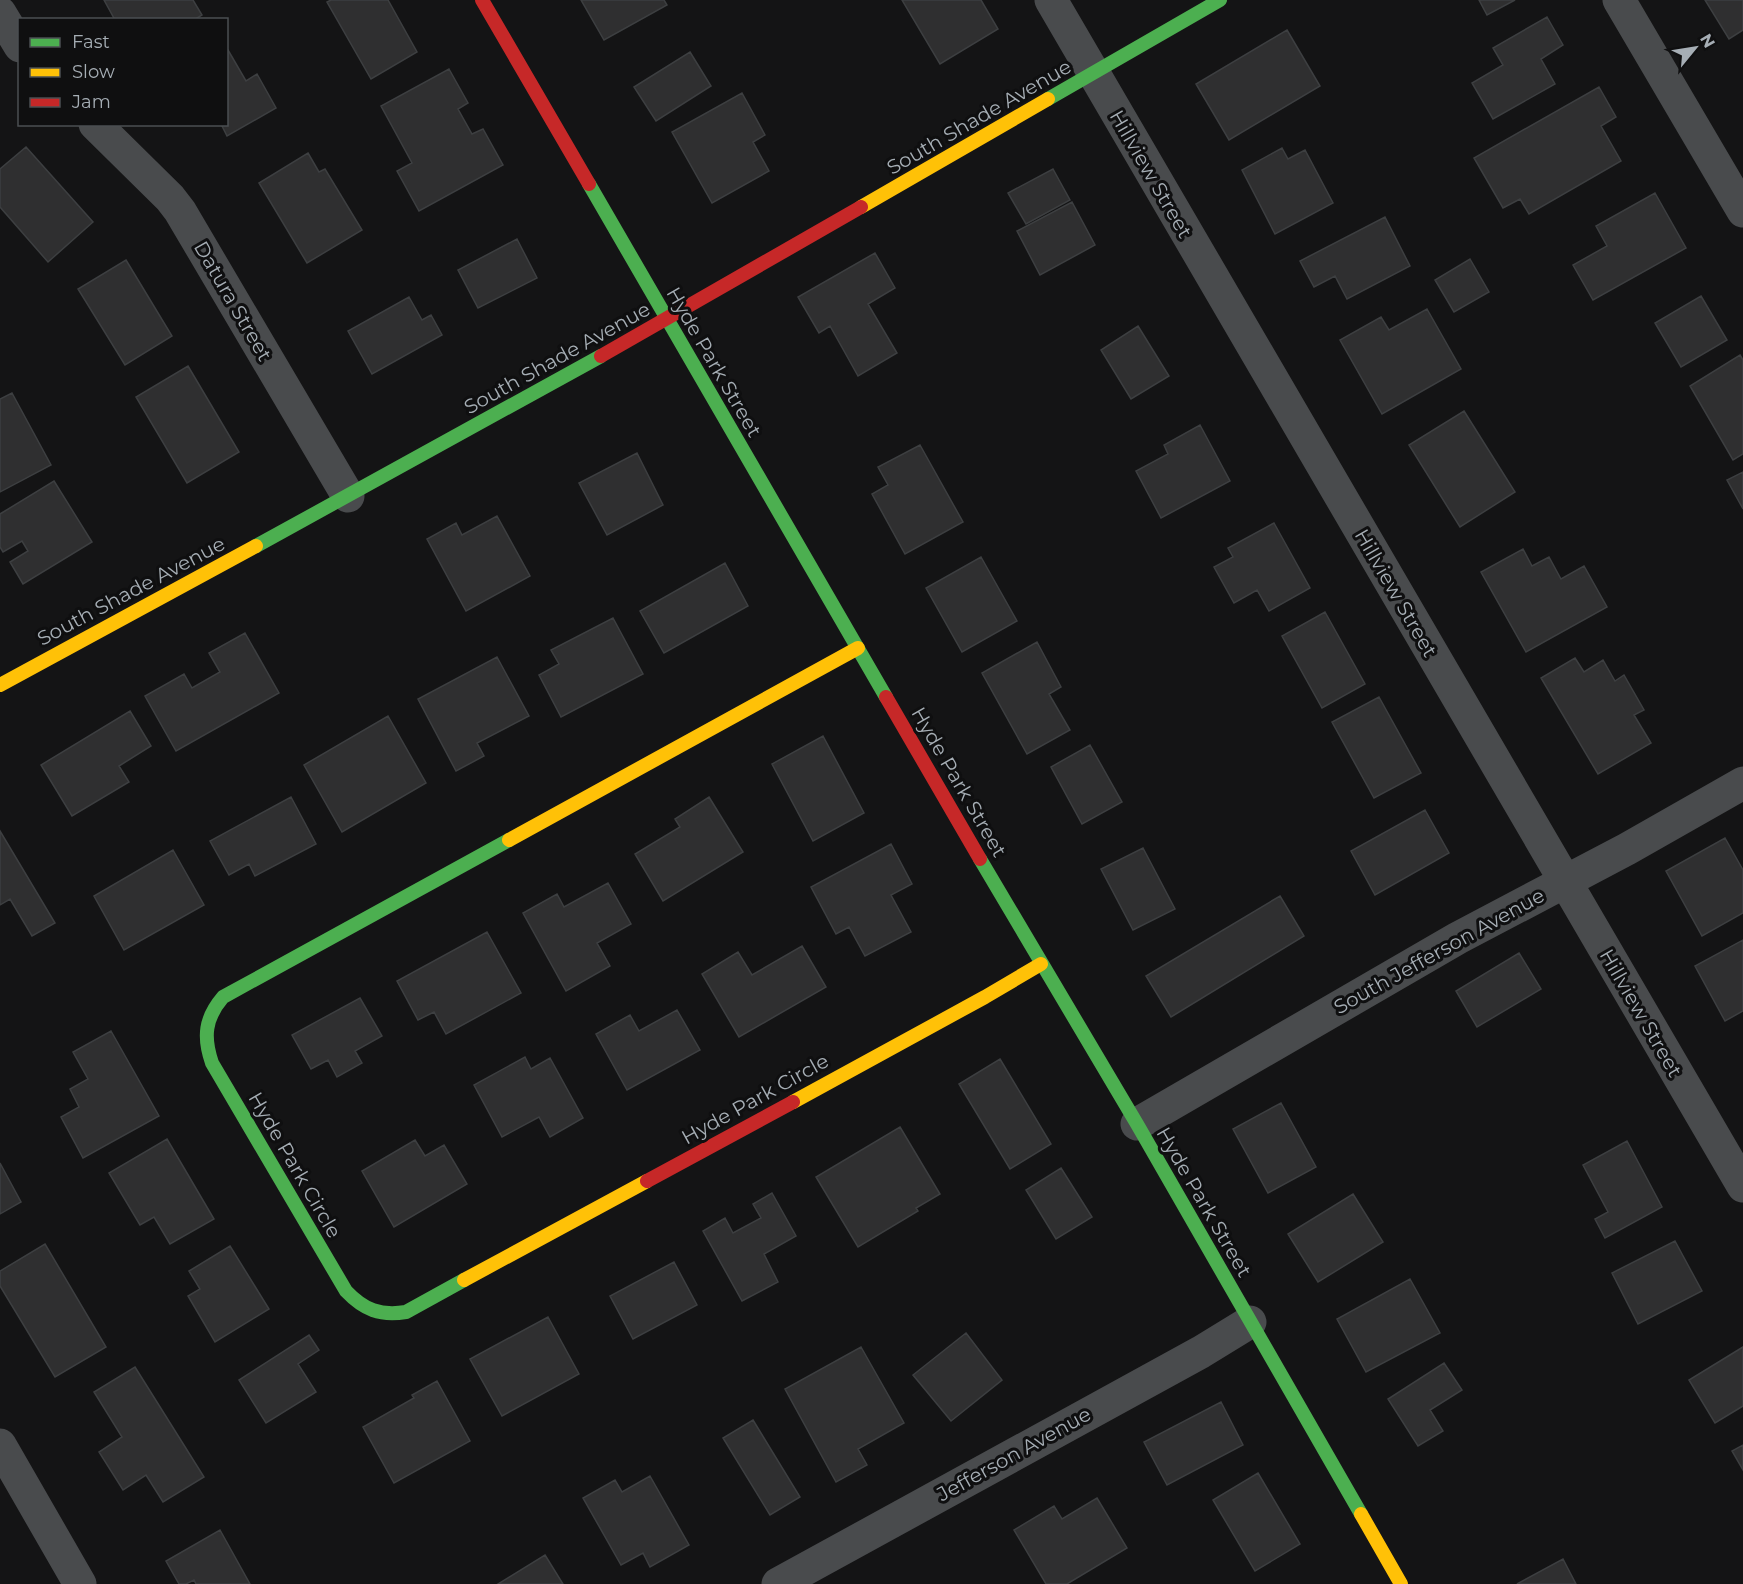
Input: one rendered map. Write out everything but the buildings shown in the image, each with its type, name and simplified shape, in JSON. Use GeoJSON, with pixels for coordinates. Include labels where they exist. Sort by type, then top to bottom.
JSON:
{"type":"FeatureCollection","features":[{"type":"Feature","properties":{"kind":"street","name":"Hyde Park Street"},"geometry":{"type":"LineString","coordinates":[[482,0],[1041,964],[1137,1124],[1401,1584]]}},
{"type":"Feature","properties":{"kind":"street","name":"Hillview Street"},"geometry":{"type":"LineString","coordinates":[[1050,0],[1743,1186]]}},
{"type":"Feature","properties":{"kind":"street","name":"South Shade Avenue"},"geometry":{"type":"LineString","coordinates":[[0,684],[348,496],[667,319],[1220,0]]}},
{"type":"Feature","properties":{"kind":"street"},"geometry":{"type":"LineString","coordinates":[[1619,0],[1743,211]]}},
{"type":"Feature","properties":{"kind":"street"},"geometry":{"type":"LineString","coordinates":[[0,13],[18,43]]}},
{"type":"Feature","properties":{"kind":"street","name":"Datura Street"},"geometry":{"type":"LineString","coordinates":[[97,126],[170,198],[180,211],[348,496]]}},
{"type":"Feature","properties":{"kind":"street","name":"Hyde Park Circle"},"geometry":{"type":"LineString","coordinates":[[858,648],[223,997],[213,1008],[205,1027],[206,1048],[212,1063],[346,1291],[359,1306],[388,1316],[406,1312],[985,997],[1041,964]]}},
{"type":"Feature","properties":{"kind":"street","name":"South Jefferson Avenue"},"geometry":{"type":"LineString","coordinates":[[1137,1124],[1458,938],[1627,849],[1743,783]]}},
{"type":"Feature","properties":{"kind":"street","name":"Jefferson Avenue"},"geometry":{"type":"LineString","coordinates":[[778,1584],[1201,1352],[1250,1322]]}},
{"type":"Feature","properties":{"kind":"street"},"geometry":{"type":"LineString","coordinates":[[0,1445],[81,1584]]}},
{"type":"Feature","properties":{"kind":"traffic: fast"},"geometry":{"type":"LineString","coordinates":[[1048,99],[1220,0]]}},
{"type":"Feature","properties":{"kind":"traffic: fast"},"geometry":{"type":"LineString","coordinates":[[589,184],[886,697]]}},
{"type":"Feature","properties":{"kind":"traffic: fast"},"geometry":{"type":"LineString","coordinates":[[256,546],[601,356]]}},
{"type":"Feature","properties":{"kind":"traffic: fast"},"geometry":{"type":"LineString","coordinates":[[464,1280],[406,1312],[397,1313],[380,1312],[366,1307],[346,1291],[212,1063],[207,1045],[207,1028],[212,1013],[223,997],[509,840]]}},
{"type":"Feature","properties":{"kind":"traffic: fast"},"geometry":{"type":"LineString","coordinates":[[980,859],[1137,1124],[1361,1514]]}},
{"type":"Feature","properties":{"kind":"traffic: slow"},"geometry":{"type":"LineString","coordinates":[[861,207],[1048,99]]}},
{"type":"Feature","properties":{"kind":"traffic: slow"},"geometry":{"type":"LineString","coordinates":[[0,685],[256,546]]}},
{"type":"Feature","properties":{"kind":"traffic: slow"},"geometry":{"type":"LineString","coordinates":[[509,840],[858,648]]}},
{"type":"Feature","properties":{"kind":"traffic: slow"},"geometry":{"type":"LineString","coordinates":[[793,1102],[1041,964]]}},
{"type":"Feature","properties":{"kind":"traffic: slow"},"geometry":{"type":"LineString","coordinates":[[464,1280],[647,1181]]}},
{"type":"Feature","properties":{"kind":"traffic: slow"},"geometry":{"type":"LineString","coordinates":[[1361,1514],[1401,1584]]}},
{"type":"Feature","properties":{"kind":"traffic: jam"},"geometry":{"type":"LineString","coordinates":[[482,0],[589,184]]}},
{"type":"Feature","properties":{"kind":"traffic: jam"},"geometry":{"type":"LineString","coordinates":[[601,356],[861,207]]}},
{"type":"Feature","properties":{"kind":"traffic: jam"},"geometry":{"type":"LineString","coordinates":[[886,697],[980,859]]}},
{"type":"Feature","properties":{"kind":"traffic: jam"},"geometry":{"type":"LineString","coordinates":[[647,1181],[793,1102]]}}]}
